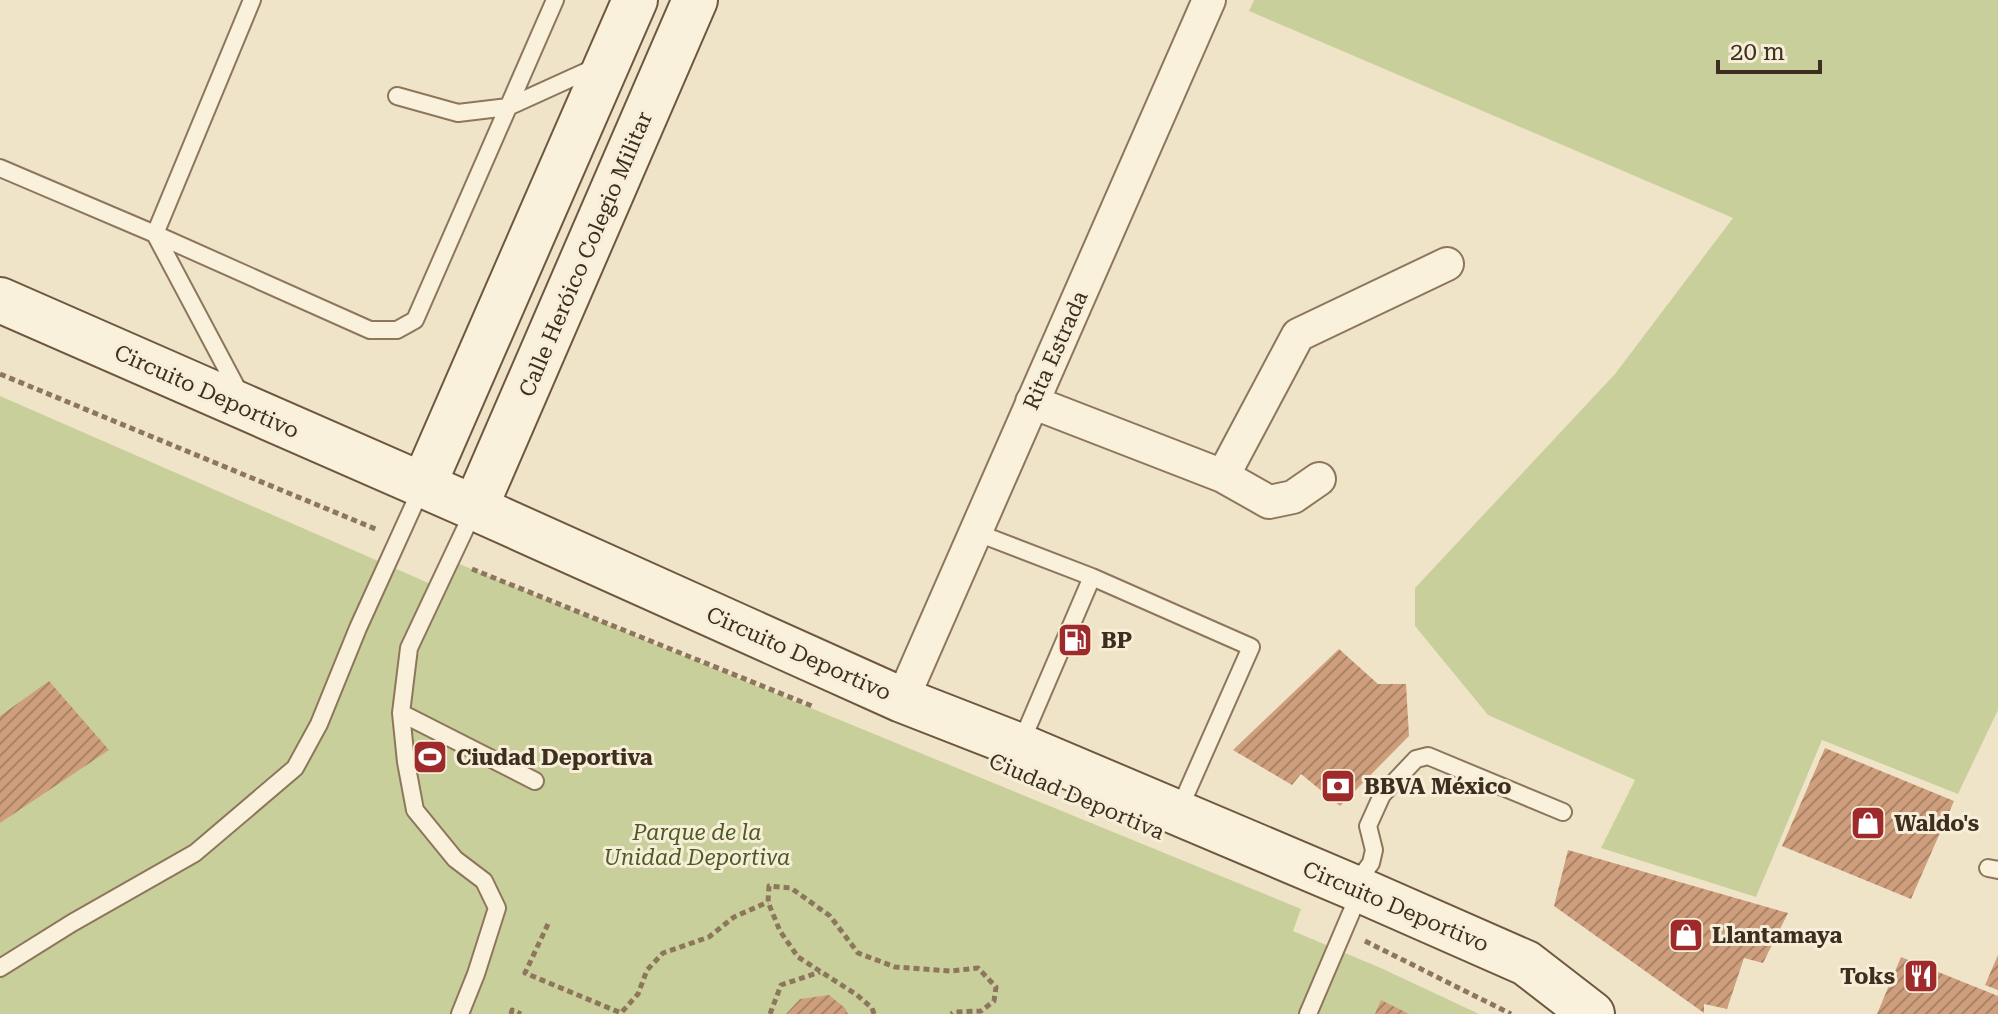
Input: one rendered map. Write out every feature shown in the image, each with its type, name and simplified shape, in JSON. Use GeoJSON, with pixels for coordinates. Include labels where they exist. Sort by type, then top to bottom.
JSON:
{"type":"FeatureCollection","features":[{"type":"Feature","properties":{"kind":"main road"},"geometry":{"type":"LineString","coordinates":[[423,486],[635,0]]}},
{"type":"Feature","properties":{"kind":"main road","name":"Calle Heróico Colegio Militar"},"geometry":{"type":"LineString","coordinates":[[475,508],[695,0]]}},
{"type":"Feature","properties":{"kind":"main road"},"geometry":{"type":"LineString","coordinates":[[546,204],[596,228]]}},
{"type":"Feature","properties":{"kind":"main road","name":"Circuito Deportivo"},"geometry":{"type":"LineString","coordinates":[[0,300],[475,508],[902,700],[1020,746],[1526,963],[1592,1014]]}},
{"type":"Feature","properties":{"kind":"street","name":"Rita Estrada"},"geometry":{"type":"LineString","coordinates":[[902,700],[1209,0]]}},
{"type":"Feature","properties":{"kind":"street"},"geometry":{"type":"LineString","coordinates":[[1223,476],[1298,335],[1447,264]]}},
{"type":"Feature","properties":{"kind":"street"},"geometry":{"type":"LineString","coordinates":[[1032,402],[1223,476],[1269,502],[1293,497],[1319,479]]}},
{"type":"Feature","properties":{"kind":"lane"},"geometry":{"type":"LineString","coordinates":[[155,234],[252,0]]}},
{"type":"Feature","properties":{"kind":"lane"},"geometry":{"type":"LineString","coordinates":[[0,168],[370,330],[397,330],[415,320],[555,0]]}},
{"type":"Feature","properties":{"kind":"lane"},"geometry":{"type":"LineString","coordinates":[[397,96],[458,113],[508,107],[608,62]]}},
{"type":"Feature","properties":{"kind":"lane"},"geometry":{"type":"LineString","coordinates":[[155,234],[248,409]]}},
{"type":"Feature","properties":{"kind":"lane"},"geometry":{"type":"LineString","coordinates":[[0,968],[195,853],[295,768],[319,724],[397,539],[423,486]]}},
{"type":"Feature","properties":{"kind":"lane"},"geometry":{"type":"LineString","coordinates":[[460,1014],[497,908],[484,881],[455,859],[415,810],[401,713],[409,648],[475,508]]}},
{"type":"Feature","properties":{"kind":"lane"},"geometry":{"type":"LineString","coordinates":[[975,532],[1092,577],[1251,647],[1177,813]]}},
{"type":"Feature","properties":{"kind":"lane"},"geometry":{"type":"LineString","coordinates":[[1020,746],[1092,577]]}},
{"type":"Feature","properties":{"kind":"lane"},"geometry":{"type":"LineString","coordinates":[[401,713],[535,781]]}},
{"type":"Feature","properties":{"kind":"lane"},"geometry":{"type":"LineString","coordinates":[[1308,1014],[1357,889],[1371,863],[1374,850],[1368,826],[1382,795],[1416,759],[1428,756],[1563,812]]}},
{"type":"Feature","properties":{"kind":"path"},"geometry":{"type":"LineString","coordinates":[[0,374],[397,539]]}},
{"type":"Feature","properties":{"kind":"path"},"geometry":{"type":"LineString","coordinates":[[452,561],[819,709]]}},
{"type":"Feature","properties":{"kind":"path"},"geometry":{"type":"LineString","coordinates":[[874,1014],[872,1008],[857,995],[798,957],[780,931],[768,902],[769,886],[791,888],[830,916],[858,953],[895,967],[951,971],[978,968],[996,987],[994,1001],[981,1011],[951,1014]]}},
{"type":"Feature","properties":{"kind":"path"},"geometry":{"type":"LineString","coordinates":[[548,924],[525,973],[622,1013],[638,994],[647,970],[663,953],[709,937],[734,917],[768,902]]}},
{"type":"Feature","properties":{"kind":"path"},"geometry":{"type":"LineString","coordinates":[[1343,930],[1511,1014]]}},
{"type":"Feature","properties":{"kind":"path"},"geometry":{"type":"LineString","coordinates":[[770,1014],[781,985],[820,972]]}},
{"type":"Feature","properties":{"kind":"path"},"geometry":{"type":"LineString","coordinates":[[511,1014],[512,1010],[521,1014]]}},
{"type":"Feature","properties":{"kind":"green space"},"geometry":{"type":"Polygon","coordinates":[[[1254,0],[1998,0],[1998,710],[1958,794],[1822,740],[1756,897],[1601,848],[1635,780],[1488,715],[1415,626],[1415,588],[1615,374],[1733,218],[1249,11],[1254,0]]]}},
{"type":"Feature","properties":{"kind":"green space","name":"Ciudad Deportiva"},"geometry":{"type":"Polygon","coordinates":[[[0,396],[440,588],[452,561],[1301,909],[1293,931],[1479,1014],[0,1014],[0,396]]]}},
{"type":"Feature","properties":{"kind":"building"},"geometry":{"type":"Polygon","coordinates":[[[1339,649],[1378,684],[1406,684],[1409,736],[1340,806],[1301,774],[1292,785],[1233,750],[1339,649]]]}},
{"type":"Feature","properties":{"kind":"building"},"geometry":{"type":"Polygon","coordinates":[[[49,681],[109,750],[0,823],[0,716],[49,681]]]}},
{"type":"Feature","properties":{"kind":"building","name":"Waldo's"},"geometry":{"type":"Polygon","coordinates":[[[1825,748],[1954,801],[1911,899],[1782,846],[1825,748]]]}},
{"type":"Feature","properties":{"kind":"building","name":"Llantamaya"},"geometry":{"type":"Polygon","coordinates":[[[1568,850],[1788,913],[1763,963],[1744,958],[1727,1009],[1704,1004],[1704,1013],[1554,906],[1568,850]]]}},
{"type":"Feature","properties":{"kind":"building"},"geometry":{"type":"Polygon","coordinates":[[[1998,955],[1998,990],[1985,985],[1998,955]]]}},
{"type":"Feature","properties":{"kind":"building","name":"Toks"},"geometry":{"type":"Polygon","coordinates":[[[1901,957],[1998,996],[1998,1014],[1877,1014],[1901,957]]]}},
{"type":"Feature","properties":{"kind":"building"},"geometry":{"type":"Polygon","coordinates":[[[829,995],[848,1014],[786,1014],[800,999],[829,995]]]}},
{"type":"Feature","properties":{"kind":"building"},"geometry":{"type":"Polygon","coordinates":[[[1381,1000],[1409,1014],[1375,1014],[1381,1000]]]}},
{"type":"Feature","properties":{"kind":"place","name":"BP"},"geometry":{"type":"Point","coordinates":[1075,640]}},
{"type":"Feature","properties":{"kind":"place","name":"Ciudad Deportiva"},"geometry":{"type":"Point","coordinates":[430,757]}},
{"type":"Feature","properties":{"kind":"place","name":"BBVA México"},"geometry":{"type":"Point","coordinates":[1338,786]}},
{"type":"Feature","properties":{"kind":"place","name":"Waldo's"},"geometry":{"type":"Point","coordinates":[1868,823]}},
{"type":"Feature","properties":{"kind":"place","name":"Llantamaya"},"geometry":{"type":"Point","coordinates":[1686,935]}},
{"type":"Feature","properties":{"kind":"place","name":"Toks"},"geometry":{"type":"Point","coordinates":[1921,976]}},
{"type":"Feature","properties":{"kind":"park label","name":"Parque de la Unidad Deportiva"},"geometry":{"type":"Point","coordinates":[697,844]}}]}
